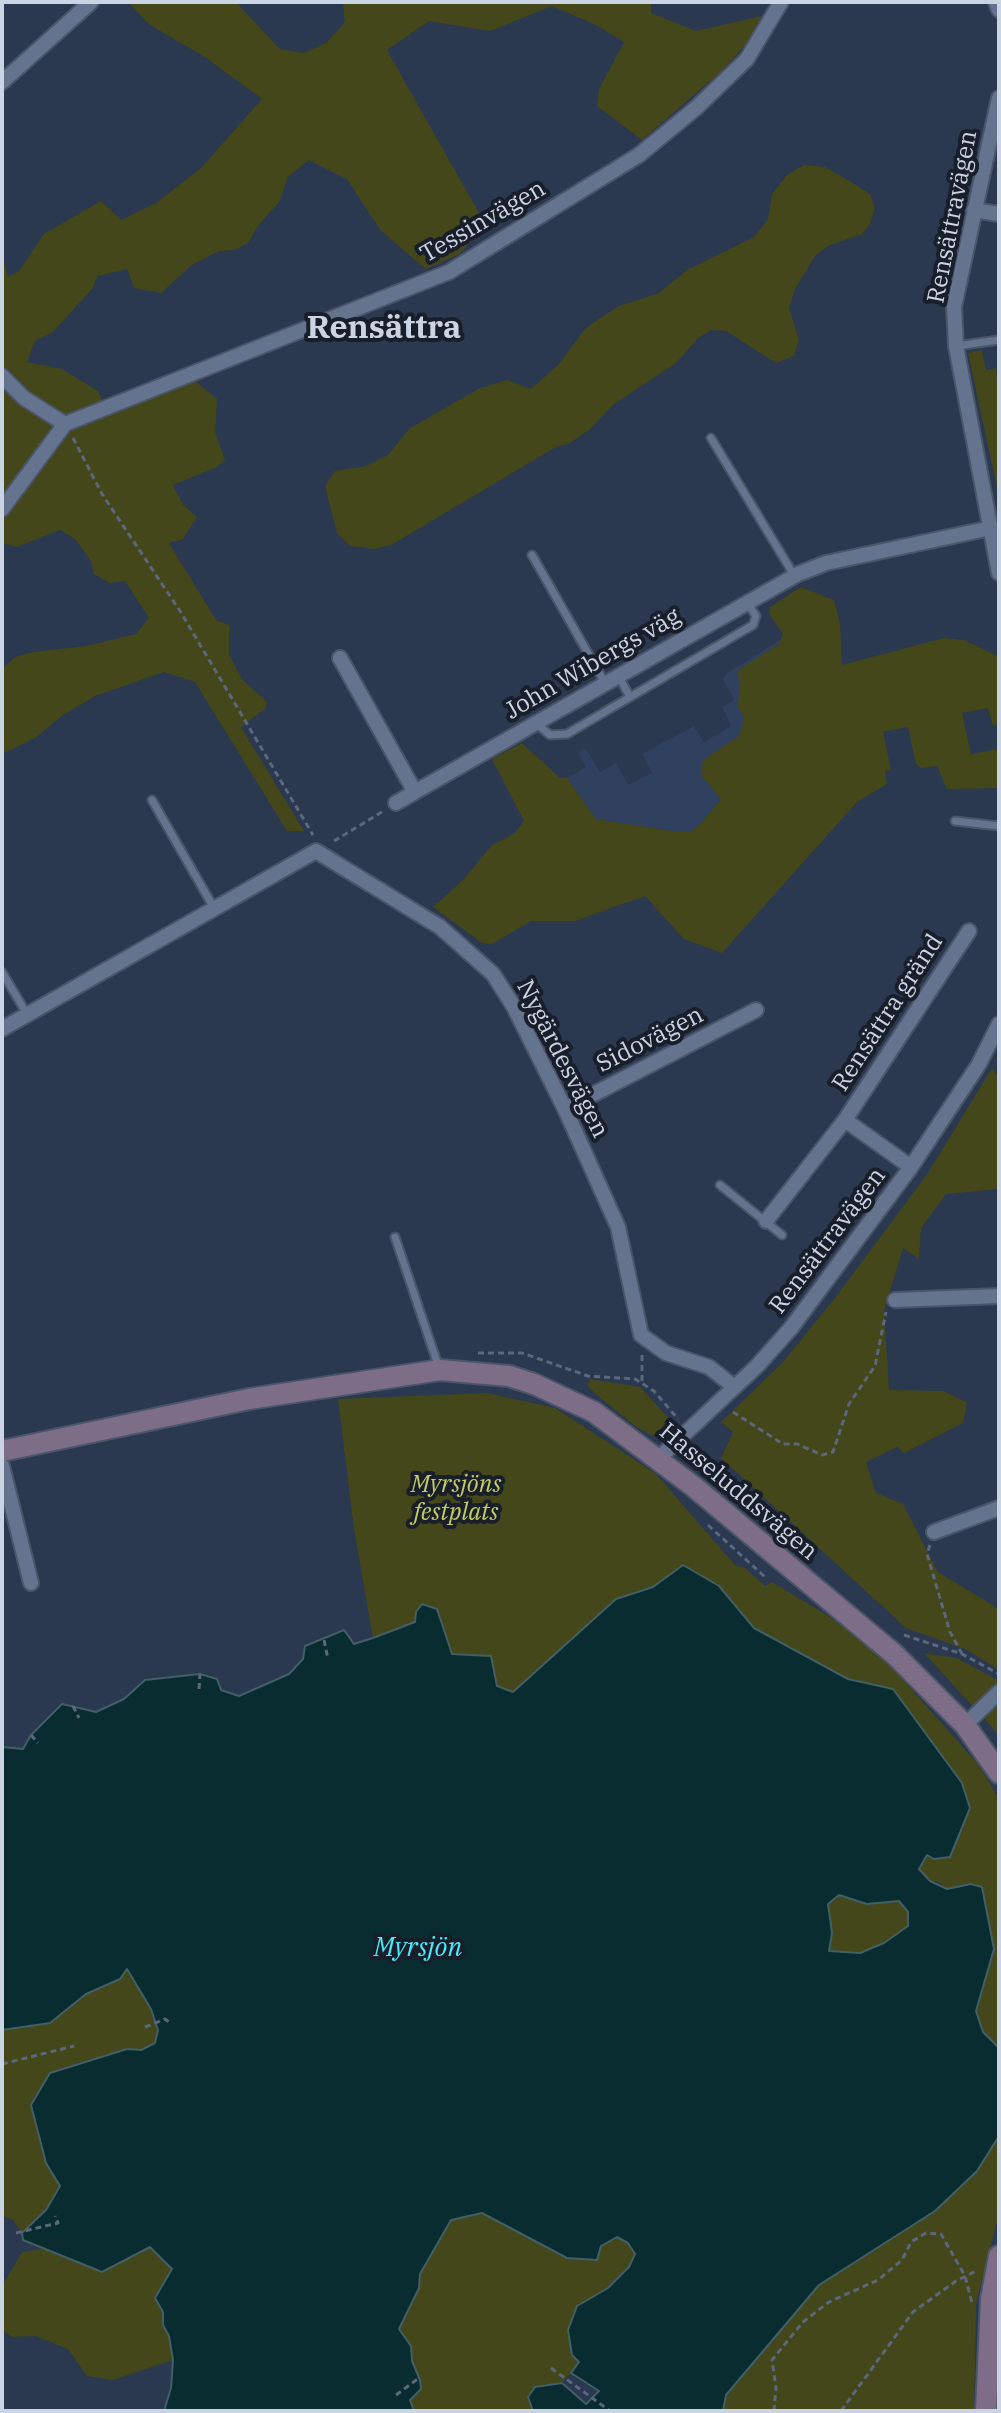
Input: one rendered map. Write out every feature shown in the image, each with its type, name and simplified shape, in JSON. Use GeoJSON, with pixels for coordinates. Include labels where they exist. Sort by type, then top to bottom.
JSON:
{"type":"FeatureCollection","features":[{"type":"Feature","properties":{"kind":"street"},"geometry":{"type":"LineString","coordinates":[[2,82],[91,2]]}},
{"type":"Feature","properties":{"kind":"street","name":"Tessinvägen"},"geometry":{"type":"LineString","coordinates":[[65,424],[449,272],[651,145],[747,59],[781,2]]}},
{"type":"Feature","properties":{"kind":"street"},"geometry":{"type":"LineString","coordinates":[[996,2],[999,10]]}},
{"type":"Feature","properties":{"kind":"street","name":"Rensättravägen"},"geometry":{"type":"LineString","coordinates":[[999,98],[954,307],[956,346],[994,533],[999,573]]}},
{"type":"Feature","properties":{"kind":"street"},"geometry":{"type":"LineString","coordinates":[[974,210],[999,214]]}},
{"type":"Feature","properties":{"kind":"street"},"geometry":{"type":"LineString","coordinates":[[2,376],[24,398],[65,424],[2,509]]}},
{"type":"Feature","properties":{"kind":"street","name":"John Wibergs väg"},"geometry":{"type":"LineString","coordinates":[[396,803],[794,575],[826,563],[994,533]]}},
{"type":"Feature","properties":{"kind":"street"},"geometry":{"type":"LineString","coordinates":[[340,658],[415,792]]}},
{"type":"Feature","properties":{"kind":"street"},"geometry":{"type":"LineString","coordinates":[[2,1029],[319,850]]}},
{"type":"Feature","properties":{"kind":"street","name":"Nygärdesvägen"},"geometry":{"type":"LineString","coordinates":[[319,850],[440,927],[493,974],[565,1109],[618,1227],[641,1335]]}},
{"type":"Feature","properties":{"kind":"street","name":"Rensättra gränd"},"geometry":{"type":"LineString","coordinates":[[766,1221],[845,1120],[969,931]]}},
{"type":"Feature","properties":{"kind":"street","name":"Sidovägen"},"geometry":{"type":"LineString","coordinates":[[565,1109],[756,1010]]}},
{"type":"Feature","properties":{"kind":"street","name":"Rensättravägen"},"geometry":{"type":"LineString","coordinates":[[659,1458],[791,1328],[911,1167],[997,1034]]}},
{"type":"Feature","properties":{"kind":"street","name":"Rensättra gränd"},"geometry":{"type":"LineString","coordinates":[[845,1120],[911,1167]]}},
{"type":"Feature","properties":{"kind":"street"},"geometry":{"type":"LineString","coordinates":[[895,1300],[999,1296]]}},
{"type":"Feature","properties":{"kind":"street"},"geometry":{"type":"LineString","coordinates":[[641,1335],[666,1353],[709,1367],[733,1386]]}},
{"type":"Feature","properties":{"kind":"street","name":"Hasseluddsvägen"},"geometry":{"type":"LineString","coordinates":[[2,1451],[249,1399],[440,1370],[509,1376],[550,1390],[594,1412],[659,1458],[894,1654],[965,1725],[999,1773]]}},
{"type":"Feature","properties":{"kind":"street"},"geometry":{"type":"LineString","coordinates":[[2,1466],[31,1583]]}},
{"type":"Feature","properties":{"kind":"street"},"geometry":{"type":"LineString","coordinates":[[934,1532],[999,1508]]}},
{"type":"Feature","properties":{"kind":"street"},"geometry":{"type":"LineString","coordinates":[[965,1725],[999,1692]]}},
{"type":"Feature","properties":{"kind":"street"},"geometry":{"type":"LineString","coordinates":[[986,2411],[988,2334],[998,2258]]}},
{"type":"Feature","properties":{"kind":"lane"},"geometry":{"type":"LineString","coordinates":[[956,346],[999,340]]}},
{"type":"Feature","properties":{"kind":"lane"},"geometry":{"type":"LineString","coordinates":[[711,438],[794,575]]}},
{"type":"Feature","properties":{"kind":"lane"},"geometry":{"type":"LineString","coordinates":[[532,555],[612,679],[630,697]]}},
{"type":"Feature","properties":{"kind":"lane"},"geometry":{"type":"LineString","coordinates":[[536,722],[550,735],[567,734],[753,625],[756,616],[746,601]]}},
{"type":"Feature","properties":{"kind":"lane"},"geometry":{"type":"LineString","coordinates":[[152,800],[214,908]]}},
{"type":"Feature","properties":{"kind":"lane"},"geometry":{"type":"LineString","coordinates":[[955,821],[999,826]]}},
{"type":"Feature","properties":{"kind":"lane"},"geometry":{"type":"LineString","coordinates":[[2,972],[27,1014]]}},
{"type":"Feature","properties":{"kind":"lane"},"geometry":{"type":"LineString","coordinates":[[720,1185],[782,1235]]}},
{"type":"Feature","properties":{"kind":"lane"},"geometry":{"type":"LineString","coordinates":[[395,1237],[440,1370]]}},
{"type":"Feature","properties":{"kind":"path"},"geometry":{"type":"LineString","coordinates":[[65,424],[102,494],[180,611],[319,850],[396,803]]}},
{"type":"Feature","properties":{"kind":"path"},"geometry":{"type":"LineString","coordinates":[[727,1408],[783,1444],[797,1444],[822,1455],[833,1452],[849,1404],[875,1366],[881,1325],[895,1300]]}},
{"type":"Feature","properties":{"kind":"path"},"geometry":{"type":"LineString","coordinates":[[641,1335],[642,1383]]}},
{"type":"Feature","properties":{"kind":"path"},"geometry":{"type":"LineString","coordinates":[[934,1532],[927,1554],[950,1632],[962,1654]]}},
{"type":"Feature","properties":{"kind":"path"},"geometry":{"type":"LineString","coordinates":[[899,1634],[962,1654],[999,1674]]}},
{"type":"Feature","properties":{"kind":"path"},"geometry":{"type":"LineString","coordinates":[[324,1640],[328,1659]]}},
{"type":"Feature","properties":{"kind":"path"},"geometry":{"type":"LineString","coordinates":[[199,1689],[200,1674]]}},
{"type":"Feature","properties":{"kind":"path"},"geometry":{"type":"LineString","coordinates":[[73,1706],[79,1718]]}},
{"type":"Feature","properties":{"kind":"path"},"geometry":{"type":"LineString","coordinates":[[31,1735],[38,1743]]}},
{"type":"Feature","properties":{"kind":"path"},"geometry":{"type":"LineString","coordinates":[[145,2027],[165,2019],[169,2022]]}},
{"type":"Feature","properties":{"kind":"path"},"geometry":{"type":"LineString","coordinates":[[2,2064],[74,2046]]}},
{"type":"Feature","properties":{"kind":"path"},"geometry":{"type":"LineString","coordinates":[[16,2233],[58,2223],[55,2216]]}},
{"type":"Feature","properties":{"kind":"path"},"geometry":{"type":"LineString","coordinates":[[774,2411],[776,2388],[772,2360],[803,2322],[829,2302],[878,2280],[902,2260],[911,2242],[926,2233],[941,2234],[965,2276],[969,2299],[988,2334]]}},
{"type":"Feature","properties":{"kind":"path"},"geometry":{"type":"LineString","coordinates":[[841,2411],[913,2312],[965,2276],[998,2258]]}},
{"type":"Feature","properties":{"kind":"path"},"geometry":{"type":"LineString","coordinates":[[551,2368],[610,2411]]}},
{"type":"Feature","properties":{"kind":"path"},"geometry":{"type":"LineString","coordinates":[[396,2395],[419,2378]]}},
{"type":"Feature","properties":{"kind":"shaded area"},"geometry":{"type":"Polygon","coordinates":[[[783,638],[733,784],[701,823],[691,832],[678,832],[596,819],[567,778],[586,767],[578,753],[586,748],[600,772],[616,763],[628,785],[652,773],[642,754],[694,726],[704,742],[731,726],[722,707],[734,700],[723,679],[726,674],[783,638]]]}},
{"type":"Feature","properties":{"kind":"green space"},"geometry":{"type":"Polygon","coordinates":[[[128,2],[236,2],[280,49],[304,53],[326,43],[345,22],[343,2],[651,2],[651,13],[696,31],[762,16],[746,44],[725,68],[642,140],[597,106],[599,89],[624,42],[596,25],[552,6],[490,31],[429,21],[387,50],[479,213],[476,237],[458,255],[426,269],[381,231],[347,179],[309,160],[288,177],[279,202],[257,227],[249,242],[235,250],[219,251],[192,265],[161,293],[134,288],[127,269],[98,276],[92,289],[53,332],[35,341],[27,362],[62,369],[98,391],[104,404],[66,419],[26,394],[2,369],[2,254],[8,277],[19,271],[44,234],[101,201],[121,220],[156,203],[201,168],[262,99],[205,57],[150,25],[128,2]]]}},
{"type":"Feature","properties":{"kind":"green space"},"geometry":{"type":"Polygon","coordinates":[[[804,165],[825,167],[856,185],[870,194],[875,208],[870,224],[862,234],[828,246],[815,256],[795,289],[789,308],[799,340],[794,356],[776,363],[726,331],[711,330],[698,338],[676,363],[614,404],[590,429],[570,443],[556,447],[391,545],[374,549],[350,546],[337,533],[325,486],[335,471],[366,466],[388,455],[409,429],[478,389],[507,380],[531,389],[558,365],[585,329],[600,318],[619,306],[659,293],[687,270],[754,237],[768,219],[772,194],[787,175],[804,165]]]}},
{"type":"Feature","properties":{"kind":"green space"},"geometry":{"type":"Polygon","coordinates":[[[982,350],[986,370],[996,368],[999,388],[999,497],[968,353],[982,350]]]}},
{"type":"Feature","properties":{"kind":"green space"},"geometry":{"type":"Polygon","coordinates":[[[195,381],[217,399],[215,432],[225,460],[217,467],[173,485],[183,505],[197,517],[183,539],[169,543],[216,620],[229,625],[229,654],[241,678],[267,702],[266,708],[241,727],[304,831],[287,831],[195,682],[164,672],[95,696],[63,715],[35,738],[2,754],[2,669],[15,657],[33,652],[86,646],[136,634],[149,618],[125,581],[110,583],[94,574],[91,561],[75,539],[60,530],[17,547],[2,543],[2,518],[20,487],[65,432],[195,381]]]}},
{"type":"Feature","properties":{"kind":"green space"},"geometry":{"type":"Polygon","coordinates":[[[2,384],[59,425],[2,499],[2,384]]]}},
{"type":"Feature","properties":{"kind":"green space"},"geometry":{"type":"Polygon","coordinates":[[[801,587],[834,600],[840,623],[842,665],[944,638],[964,640],[998,656],[999,724],[993,726],[988,708],[962,713],[971,754],[999,749],[999,788],[947,789],[937,766],[921,768],[916,764],[908,727],[883,732],[891,770],[885,771],[887,784],[857,802],[722,953],[684,939],[645,896],[575,921],[531,921],[492,944],[482,943],[433,907],[463,880],[492,845],[515,833],[524,821],[492,759],[522,743],[560,778],[567,778],[596,819],[691,832],[721,799],[701,775],[703,760],[739,736],[744,718],[738,706],[740,682],[737,671],[779,644],[783,634],[769,614],[770,607],[801,587]]]}},
{"type":"Feature","properties":{"kind":"green space"},"geometry":{"type":"Polygon","coordinates":[[[992,1068],[999,1077],[999,1189],[946,1194],[921,1228],[919,1259],[903,1248],[884,1311],[889,1390],[944,1391],[967,1403],[963,1423],[904,1453],[897,1447],[866,1462],[876,1493],[903,1504],[938,1572],[999,1609],[999,1670],[967,1650],[906,1628],[721,1458],[733,1432],[721,1422],[782,1363],[835,1298],[928,1173],[992,1068]]]}},
{"type":"Feature","properties":{"kind":"green space"},"geometry":{"type":"Polygon","coordinates":[[[590,1379],[640,1387],[675,1425],[663,1434],[652,1435],[636,1427],[587,1385],[590,1379]]]}},
{"type":"Feature","properties":{"kind":"green space","name":"Myrsjöns festplats"},"geometry":{"type":"Polygon","coordinates":[[[487,1393],[555,1408],[655,1473],[736,1566],[744,1567],[765,1586],[772,1582],[827,1615],[881,1655],[978,1764],[999,1799],[999,2048],[983,2032],[976,2011],[994,1949],[971,1884],[947,1889],[939,1882],[930,1881],[919,1869],[927,1854],[951,1857],[970,1808],[893,1689],[848,1679],[754,1627],[719,1586],[683,1565],[653,1587],[616,1599],[513,1692],[497,1686],[491,1656],[452,1654],[437,1609],[430,1605],[422,1605],[416,1612],[415,1622],[373,1638],[354,1529],[338,1399],[487,1393]]]}},
{"type":"Feature","properties":{"kind":"green space"},"geometry":{"type":"Polygon","coordinates":[[[924,1653],[957,1658],[999,1681],[999,1735],[924,1653]]]}},
{"type":"Feature","properties":{"kind":"green space"},"geometry":{"type":"Polygon","coordinates":[[[839,1895],[867,1904],[899,1901],[908,1911],[908,1926],[884,1943],[859,1953],[828,1951],[828,1904],[839,1895]]]}},
{"type":"Feature","properties":{"kind":"green space"},"geometry":{"type":"Polygon","coordinates":[[[127,1969],[151,2009],[158,2030],[155,2043],[140,2050],[127,2049],[104,2059],[75,2063],[46,2163],[60,2186],[46,2210],[22,2233],[13,2220],[2,2216],[2,2030],[50,2023],[86,1994],[109,1984],[127,1969]]]}},
{"type":"Feature","properties":{"kind":"green space"},"geometry":{"type":"Polygon","coordinates":[[[999,2136],[999,2214],[976,2303],[974,2411],[723,2411],[726,2396],[819,2285],[935,2211],[977,2171],[999,2136]]]}},
{"type":"Feature","properties":{"kind":"green space"},"geometry":{"type":"Polygon","coordinates":[[[482,2213],[567,2258],[596,2260],[601,2246],[617,2237],[628,2243],[635,2254],[629,2267],[608,2288],[577,2307],[580,2362],[562,2383],[528,2397],[533,2411],[414,2411],[410,2400],[421,2389],[420,2380],[412,2361],[411,2346],[399,2329],[419,2288],[420,2274],[451,2220],[482,2213]]]}},
{"type":"Feature","properties":{"kind":"green space"},"geometry":{"type":"Polygon","coordinates":[[[150,2246],[172,2269],[155,2298],[163,2312],[163,2325],[169,2336],[173,2360],[113,2380],[87,2376],[68,2349],[35,2336],[12,2337],[2,2330],[2,2286],[22,2252],[47,2248],[102,2272],[150,2246]]]}},
{"type":"Feature","properties":{"kind":"water","name":"Myrsjön"},"geometry":{"type":"Polygon","coordinates":[[[683,1565],[719,1586],[754,1628],[848,1679],[893,1689],[962,1783],[970,1808],[950,1857],[934,1859],[927,1855],[919,1869],[930,1881],[947,1889],[971,1884],[982,1887],[994,1949],[976,2011],[983,2032],[999,2048],[999,2136],[977,2171],[935,2211],[819,2285],[726,2395],[723,2411],[533,2411],[528,2397],[535,2387],[562,2383],[586,2404],[599,2391],[571,2373],[579,2362],[572,2355],[568,2330],[577,2306],[608,2288],[629,2267],[635,2254],[628,2243],[617,2237],[601,2246],[597,2260],[567,2258],[482,2213],[451,2220],[420,2274],[419,2288],[399,2329],[411,2346],[412,2361],[420,2380],[421,2389],[410,2400],[414,2411],[164,2411],[171,2388],[173,2360],[169,2336],[163,2325],[163,2312],[155,2298],[172,2269],[150,2247],[102,2272],[23,2240],[22,2233],[46,2210],[60,2186],[46,2163],[31,2105],[50,2073],[127,2049],[141,2050],[155,2043],[158,2030],[151,2009],[127,1969],[120,1979],[86,1994],[50,2023],[2,2030],[2,1747],[23,1749],[31,1735],[62,1704],[96,1712],[124,1699],[145,1680],[200,1674],[217,1679],[221,1690],[239,1696],[289,1674],[303,1659],[305,1646],[344,1630],[354,1644],[373,1638],[415,1622],[416,1612],[422,1604],[437,1609],[452,1654],[491,1656],[497,1686],[513,1692],[616,1599],[653,1587],[683,1565]],[[839,1895],[828,1904],[832,1933],[829,1951],[860,1953],[884,1943],[908,1926],[908,1912],[899,1901],[867,1904],[839,1895]]]}},
{"type":"Feature","properties":{"kind":"district","name":"Rensättra"},"geometry":{"type":"Point","coordinates":[384,329]}}]}
